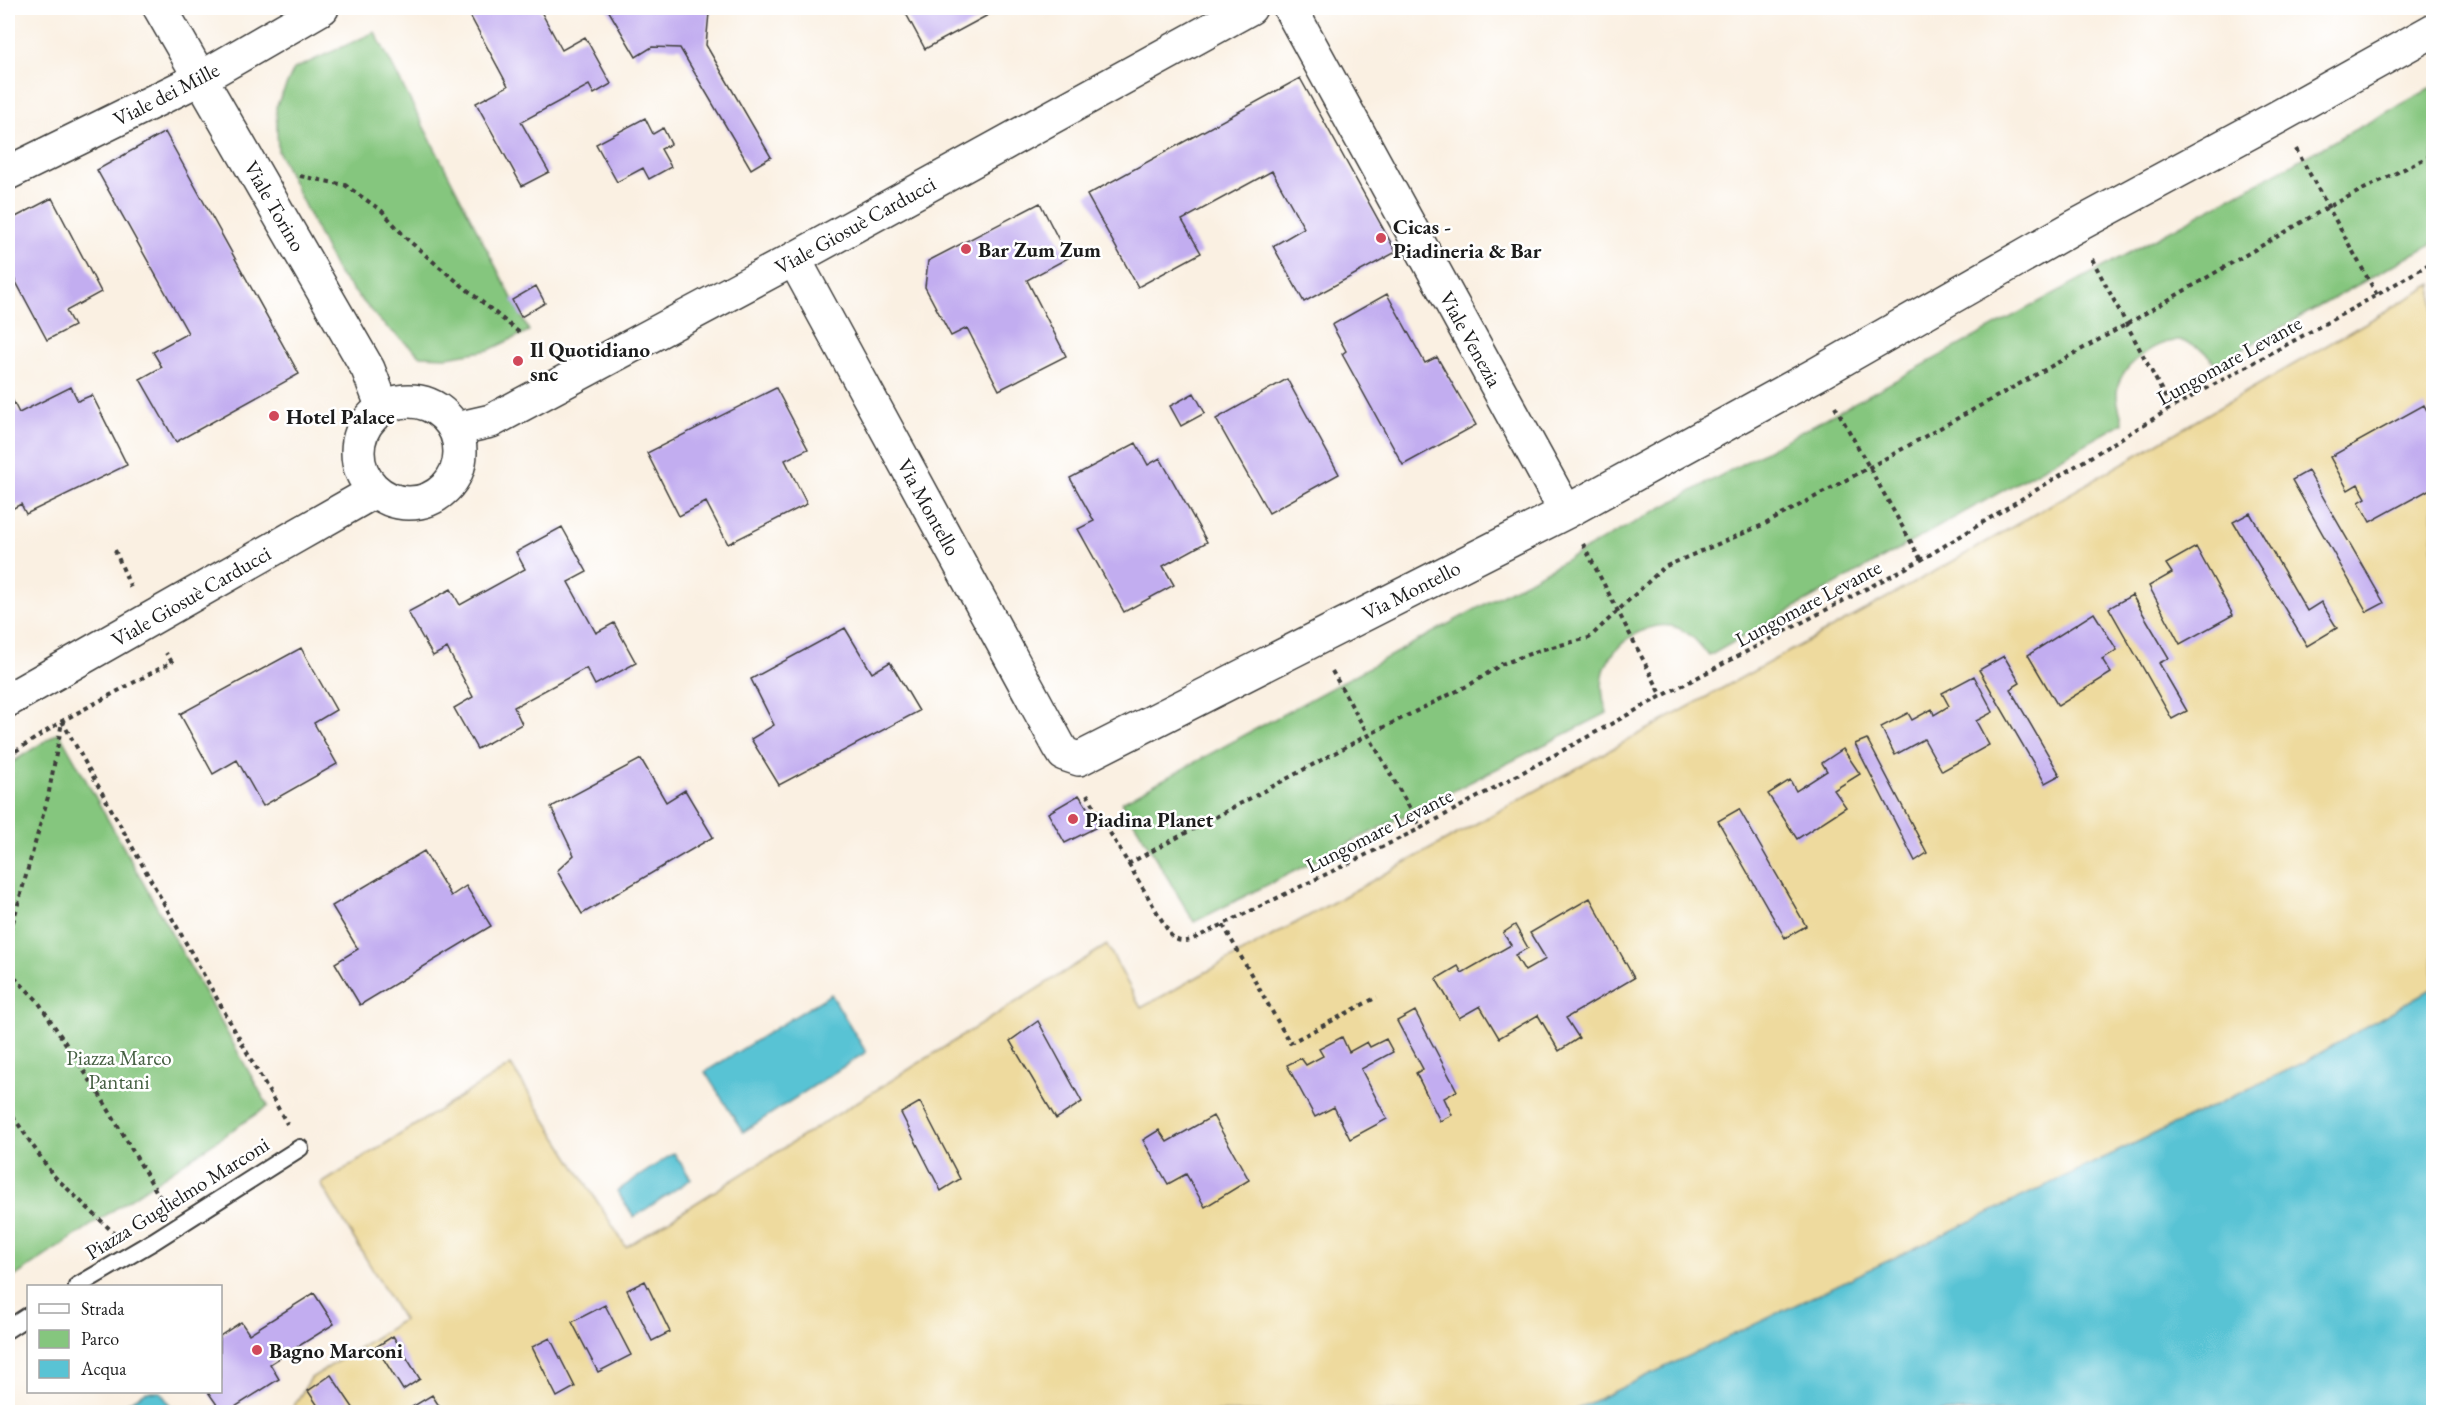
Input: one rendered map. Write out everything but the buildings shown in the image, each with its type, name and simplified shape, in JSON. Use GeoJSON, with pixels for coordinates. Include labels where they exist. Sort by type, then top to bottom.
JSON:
{"type":"FeatureCollection","features":[{"type":"Feature","properties":{"kind":"street","name":"Viale Torino"},"geometry":{"type":"LineString","coordinates":[[160,8],[368,369],[383,408]]}},
{"type":"Feature","properties":{"kind":"street","name":"Viale dei Mille"},"geometry":{"type":"LineString","coordinates":[[8,173],[201,78],[322,8]]}},
{"type":"Feature","properties":{"kind":"street","name":"Viale Giosuè Carducci"},"geometry":{"type":"LineString","coordinates":[[456,429],[491,421],[794,259],[1250,8]]}},
{"type":"Feature","properties":{"kind":"street","name":"Viale Venezia"},"geometry":{"type":"LineString","coordinates":[[1290,8],[1566,512]]}},
{"type":"Feature","properties":{"kind":"street","name":"Via Montello"},"geometry":{"type":"LineString","coordinates":[[794,259],[1064,754],[1079,759],[1566,512],[1817,374],[2074,227],[2433,30]]}},
{"type":"Feature","properties":{"kind":"street"},"geometry":{"type":"LineString","coordinates":[[404,401],[424,403],[443,412],[456,429],[460,446],[460,464],[453,480],[441,494],[425,502],[407,504],[390,500],[375,491],[365,479],[359,463],[358,447],[362,432],[370,418],[383,408],[404,401]]}},
{"type":"Feature","properties":{"kind":"street","name":"Viale Giosuè Carducci"},"geometry":{"type":"LineString","coordinates":[[8,700],[375,491]]}},
{"type":"Feature","properties":{"kind":"lane","name":"Piazza Guglielmo Marconi"},"geometry":{"type":"LineString","coordinates":[[80,1285],[300,1148]]}},
{"type":"Feature","properties":{"kind":"lane"},"geometry":{"type":"LineString","coordinates":[[8,1329],[27,1317]]}},
{"type":"Feature","properties":{"kind":"path"},"geometry":{"type":"LineString","coordinates":[[2278,117],[2377,295]]}},
{"type":"Feature","properties":{"kind":"path"},"geometry":{"type":"LineString","coordinates":[[1064,754],[1128,864],[1368,735],[1471,684],[1502,664],[1540,650],[1589,638],[1664,567],[1765,524],[1870,468],[2127,324],[2328,207],[2433,154]]}},
{"type":"Feature","properties":{"kind":"path"},"geometry":{"type":"LineString","coordinates":[[252,166],[345,185],[381,211],[436,265],[521,334]]}},
{"type":"Feature","properties":{"kind":"path"},"geometry":{"type":"LineString","coordinates":[[2074,227],[2171,408]]}},
{"type":"Feature","properties":{"kind":"path","name":"Lungomare Levante"},"geometry":{"type":"LineString","coordinates":[[1128,864],[1174,939],[1182,942],[1223,925],[1421,828],[1662,696],[1922,560],[2171,408],[2377,295],[2433,261]]}},
{"type":"Feature","properties":{"kind":"path"},"geometry":{"type":"LineString","coordinates":[[1817,374],[1922,560]]}},
{"type":"Feature","properties":{"kind":"path"},"geometry":{"type":"LineString","coordinates":[[1566,512],[1662,696]]}},
{"type":"Feature","properties":{"kind":"path"},"geometry":{"type":"LineString","coordinates":[[1314,639],[1421,828]]}},
{"type":"Feature","properties":{"kind":"path"},"geometry":{"type":"LineString","coordinates":[[8,940],[48,797],[62,721],[300,1148]]}},
{"type":"Feature","properties":{"kind":"path"},"geometry":{"type":"LineString","coordinates":[[1223,925],[1290,1043],[1377,997]]}},
{"type":"Feature","properties":{"kind":"path"},"geometry":{"type":"LineString","coordinates":[[8,971],[44,1009],[101,1097],[176,1225]]}},
{"type":"Feature","properties":{"kind":"path"},"geometry":{"type":"LineString","coordinates":[[8,1109],[52,1174],[103,1225],[137,1250]]}},
{"type":"Feature","properties":{"kind":"green space"},"geometry":{"type":"Polygon","coordinates":[[[375,32],[529,331],[489,350],[447,357],[421,356],[381,322],[337,272],[278,151],[276,107],[294,69],[375,32]]]}},
{"type":"Feature","properties":{"kind":"green space"},"geometry":{"type":"Polygon","coordinates":[[[2433,87],[2433,243],[2216,364],[2207,354],[2187,343],[2167,342],[2157,346],[2127,368],[2121,378],[2117,395],[2123,423],[1709,656],[1692,637],[1678,628],[1666,626],[1642,630],[1621,645],[1606,665],[1602,686],[1607,713],[1194,922],[1122,802],[2433,87]]]}},
{"type":"Feature","properties":{"kind":"green space","name":"Piazza Marco Pantani"},"geometry":{"type":"Polygon","coordinates":[[[59,732],[268,1106],[8,1281],[8,765],[59,732]]]}},
{"type":"Feature","properties":{"kind":"sand"},"geometry":{"type":"Polygon","coordinates":[[[2433,284],[2433,988],[2303,1063],[1571,1412],[290,1412],[311,1378],[403,1320],[321,1184],[511,1065],[626,1247],[1107,945],[1141,1008],[1950,563],[2433,284]]]}},
{"type":"Feature","properties":{"kind":"water"},"geometry":{"type":"Polygon","coordinates":[[[2433,988],[2433,1412],[1571,1412],[2303,1063],[2433,988]]]}},
{"type":"Feature","properties":{"kind":"water"},"geometry":{"type":"Polygon","coordinates":[[[831,994],[866,1052],[743,1132],[705,1072],[831,994]]]}},
{"type":"Feature","properties":{"kind":"water"},"geometry":{"type":"Polygon","coordinates":[[[674,1153],[691,1179],[634,1217],[617,1191],[674,1153]]]}},
{"type":"Feature","properties":{"kind":"water"},"geometry":{"type":"Polygon","coordinates":[[[144,1393],[162,1393],[174,1412],[112,1412],[144,1393]]]}},
{"type":"Feature","properties":{"kind":"place","name":"Cicas - Piadineria & Bar"},"geometry":{"type":"Point","coordinates":[1381,238]}},
{"type":"Feature","properties":{"kind":"place","name":"Bar Zum Zum"},"geometry":{"type":"Point","coordinates":[966,249]}},
{"type":"Feature","properties":{"kind":"place","name":"Il Quotidiano snc"},"geometry":{"type":"Point","coordinates":[518,361]}},
{"type":"Feature","properties":{"kind":"place","name":"Hotel Palace"},"geometry":{"type":"Point","coordinates":[274,416]}},
{"type":"Feature","properties":{"kind":"place","name":"Piadina Planet"},"geometry":{"type":"Point","coordinates":[1073,819]}},
{"type":"Feature","properties":{"kind":"place","name":"Bagno Marconi"},"geometry":{"type":"Point","coordinates":[257,1350]}}]}
